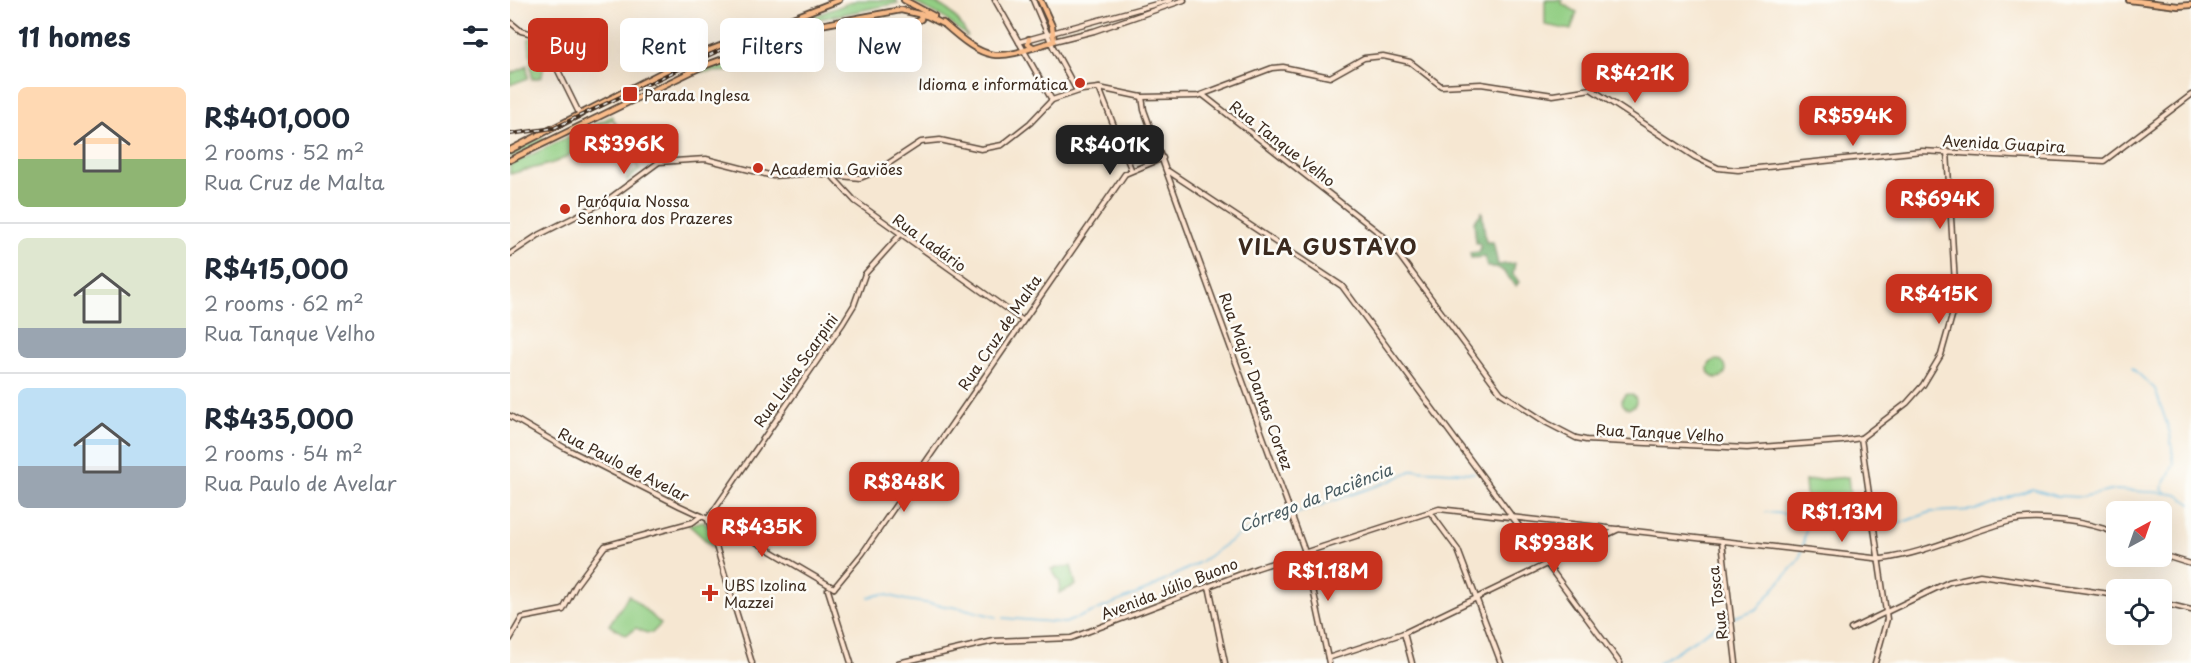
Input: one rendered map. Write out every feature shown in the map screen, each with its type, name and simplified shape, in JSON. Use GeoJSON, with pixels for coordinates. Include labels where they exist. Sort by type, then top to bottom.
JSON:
{"type":"FeatureCollection","features":[{"type":"Feature","properties":{"kind":"main road"},"geometry":{"type":"LineString","coordinates":[[708,51],[839,0]]}},
{"type":"Feature","properties":{"kind":"main road"},"geometry":{"type":"LineString","coordinates":[[904,0],[944,24],[966,44],[988,56],[1002,56],[1053,42],[1040,0]]}},
{"type":"Feature","properties":{"kind":"main road"},"geometry":{"type":"LineString","coordinates":[[2129,0],[2178,6],[2191,5]]}},
{"type":"Feature","properties":{"kind":"main road"},"geometry":{"type":"LineString","coordinates":[[708,64],[815,26],[886,11],[901,10],[920,14],[944,24]]}},
{"type":"Feature","properties":{"kind":"main road"},"geometry":{"type":"LineString","coordinates":[[920,14],[921,18]]}},
{"type":"Feature","properties":{"kind":"main road"},"geometry":{"type":"LineString","coordinates":[[1029,39],[1028,44],[1034,47]]}},
{"type":"Feature","properties":{"kind":"main road"},"geometry":{"type":"LineString","coordinates":[[510,150],[663,72]]}},
{"type":"Feature","properties":{"kind":"main road"},"geometry":{"type":"LineString","coordinates":[[510,160],[689,72]]}},
{"type":"Feature","properties":{"kind":"main road"},"geometry":{"type":"LineString","coordinates":[[585,124],[588,110]]}},
{"type":"Feature","properties":{"kind":"main road"},"geometry":{"type":"LineString","coordinates":[[566,133],[580,123],[580,115]]}},
{"type":"Feature","properties":{"kind":"street"},"geometry":{"type":"LineString","coordinates":[[510,254],[545,232],[606,201],[659,162],[706,159],[773,176],[813,173],[867,176],[921,142],[940,140],[981,149],[995,148],[1024,129],[1052,100],[995,0]]}},
{"type":"Feature","properties":{"kind":"street"},"geometry":{"type":"LineString","coordinates":[[1033,0],[1051,33]]}},
{"type":"Feature","properties":{"kind":"street"},"geometry":{"type":"LineString","coordinates":[[1019,42],[1171,0]]}},
{"type":"Feature","properties":{"kind":"street"},"geometry":{"type":"LineString","coordinates":[[1077,91],[1053,42],[1184,0]]}},
{"type":"Feature","properties":{"kind":"street"},"geometry":{"type":"LineString","coordinates":[[1120,15],[1122,21]]}},
{"type":"Feature","properties":{"kind":"street"},"geometry":{"type":"LineString","coordinates":[[510,22],[541,36],[580,115]]}},
{"type":"Feature","properties":{"kind":"street","name":"Avenida Guapira"},"geometry":{"type":"LineString","coordinates":[[1052,100],[1077,91],[1099,88],[1142,97],[1203,95],[1272,68],[1330,77],[1364,58],[1383,56],[1410,62],[1441,86],[1481,84],[1553,95],[1590,88],[1695,157],[1718,168],[1761,169],[1895,153],[1947,151],[2104,161],[2191,95]]}},
{"type":"Feature","properties":{"kind":"street"},"geometry":{"type":"LineString","coordinates":[[1099,88],[1131,169],[1163,158]]}},
{"type":"Feature","properties":{"kind":"street","name":"Rua Tanque Velho"},"geometry":{"type":"LineString","coordinates":[[1203,95],[1387,239],[1497,389],[1514,404],[1552,426],[1578,439],[1663,445],[1767,448],[1861,438]]}},
{"type":"Feature","properties":{"kind":"street","name":"Rua Major Dantas Cortez"},"geometry":{"type":"LineString","coordinates":[[1142,97],[1305,552],[1328,660]]}},
{"type":"Feature","properties":{"kind":"street"},"geometry":{"type":"LineString","coordinates":[[1875,663],[1886,612],[1861,438],[1911,399],[1934,367],[1945,346],[1955,297],[1947,151]]}},
{"type":"Feature","properties":{"kind":"street","name":"Rua Cruz de Malta"},"geometry":{"type":"LineString","coordinates":[[831,588],[840,584],[930,457],[1095,214],[1131,169]]}},
{"type":"Feature","properties":{"kind":"street"},"geometry":{"type":"LineString","coordinates":[[1168,171],[1342,286],[1620,663]]}},
{"type":"Feature","properties":{"kind":"street","name":"Rua Ladário"},"geometry":{"type":"LineString","coordinates":[[832,175],[855,201],[1022,320]]}},
{"type":"Feature","properties":{"kind":"street","name":"Rua Luísa Scarpini"},"geometry":{"type":"LineString","coordinates":[[708,519],[712,510],[843,324],[854,305],[866,274],[900,235]]}},
{"type":"Feature","properties":{"kind":"street","name":"Rua Paulo de Avelar"},"geometry":{"type":"LineString","coordinates":[[510,416],[565,448],[749,538],[824,581],[831,588]]}},
{"type":"Feature","properties":{"kind":"street","name":"Avenida Júlio Buono"},"geometry":{"type":"LineString","coordinates":[[898,663],[994,641],[1071,638],[1305,552],[1444,509],[1878,559],[1929,550],[2015,521],[2069,522],[2106,530]]}},
{"type":"Feature","properties":{"kind":"street"},"geometry":{"type":"LineString","coordinates":[[1430,512],[1458,550],[1501,663]]}},
{"type":"Feature","properties":{"kind":"street"},"geometry":{"type":"LineString","coordinates":[[510,639],[522,618],[563,610],[576,584],[605,546],[693,522],[701,516]]}},
{"type":"Feature","properties":{"kind":"street"},"geometry":{"type":"LineString","coordinates":[[708,519],[752,663]]}},
{"type":"Feature","properties":{"kind":"street"},"geometry":{"type":"LineString","coordinates":[[1328,660],[1404,633],[1619,529]]}},
{"type":"Feature","properties":{"kind":"street","name":"Rua Tosca"},"geometry":{"type":"LineString","coordinates":[[1722,541],[1736,663]]}},
{"type":"Feature","properties":{"kind":"street"},"geometry":{"type":"LineString","coordinates":[[2172,558],[2191,564]]}},
{"type":"Feature","properties":{"kind":"street"},"geometry":{"type":"LineString","coordinates":[[1851,629],[1880,613],[1892,612],[1949,582],[1984,574],[2106,593]]}},
{"type":"Feature","properties":{"kind":"street"},"geometry":{"type":"LineString","coordinates":[[1209,586],[1225,663]]}},
{"type":"Feature","properties":{"kind":"street"},"geometry":{"type":"LineString","coordinates":[[831,588],[831,597],[851,663]]}},
{"type":"Feature","properties":{"kind":"street"},"geometry":{"type":"LineString","coordinates":[[2172,605],[2191,610]]}},
{"type":"Feature","properties":{"kind":"street"},"geometry":{"type":"LineString","coordinates":[[1404,633],[1412,663]]}},
{"type":"Feature","properties":{"kind":"green space"},"geometry":{"type":"Polygon","coordinates":[[[857,0],[896,0],[898,3],[824,18],[809,18],[857,0]]]}},
{"type":"Feature","properties":{"kind":"green space"},"geometry":{"type":"Polygon","coordinates":[[[909,0],[938,4],[945,8],[957,19],[968,37],[941,16],[909,0]]]}},
{"type":"Feature","properties":{"kind":"green space"},"geometry":{"type":"Polygon","coordinates":[[[1545,0],[1562,0],[1561,3],[1577,12],[1571,30],[1545,25],[1545,0]]]}},
{"type":"Feature","properties":{"kind":"green space"},"geometry":{"type":"Polygon","coordinates":[[[720,62],[720,72],[708,72],[708,67],[720,62]]]}},
{"type":"Feature","properties":{"kind":"green space"},"geometry":{"type":"Polygon","coordinates":[[[527,65],[528,78],[510,85],[510,74],[527,65]]]}},
{"type":"Feature","properties":{"kind":"green space"},"geometry":{"type":"Polygon","coordinates":[[[531,72],[543,72],[542,77],[532,79],[531,72]]]}},
{"type":"Feature","properties":{"kind":"green space"},"geometry":{"type":"Polygon","coordinates":[[[1890,103],[1891,131],[1871,132],[1869,105],[1890,103]]]}},
{"type":"Feature","properties":{"kind":"green space"},"geometry":{"type":"Polygon","coordinates":[[[612,116],[640,170],[627,181],[626,179],[638,168],[613,119],[588,130],[587,128],[612,116]]]}},
{"type":"Feature","properties":{"kind":"green space"},"geometry":{"type":"Polygon","coordinates":[[[582,130],[587,140],[582,142],[569,156],[550,164],[510,174],[510,165],[582,130]]]}},
{"type":"Feature","properties":{"kind":"green space"},"geometry":{"type":"Polygon","coordinates":[[[542,137],[544,141],[510,158],[510,153],[542,137]]]}},
{"type":"Feature","properties":{"kind":"green space"},"geometry":{"type":"Polygon","coordinates":[[[1482,212],[1486,242],[1493,242],[1498,265],[1515,263],[1513,274],[1519,282],[1516,286],[1502,270],[1487,267],[1485,257],[1471,258],[1470,253],[1480,252],[1480,244],[1476,243],[1474,222],[1482,212]]]}},
{"type":"Feature","properties":{"kind":"green space"},"geometry":{"type":"Polygon","coordinates":[[[1713,360],[1721,360],[1726,365],[1724,376],[1713,378],[1708,373],[1708,365],[1713,360]]]}},
{"type":"Feature","properties":{"kind":"green space"},"geometry":{"type":"Polygon","coordinates":[[[1629,394],[1634,396],[1636,401],[1634,406],[1629,408],[1624,406],[1622,401],[1624,396],[1629,394]]]}},
{"type":"Feature","properties":{"kind":"green space"},"geometry":{"type":"Polygon","coordinates":[[[1848,477],[1851,503],[1807,507],[1805,481],[1848,477]]]}},
{"type":"Feature","properties":{"kind":"green space"},"geometry":{"type":"Polygon","coordinates":[[[703,521],[708,526],[713,547],[689,525],[703,521]]]}},
{"type":"Feature","properties":{"kind":"green space"},"geometry":{"type":"Polygon","coordinates":[[[1071,566],[1076,585],[1059,593],[1060,582],[1051,569],[1071,566]]]}},
{"type":"Feature","properties":{"kind":"green space"},"geometry":{"type":"Polygon","coordinates":[[[629,595],[661,624],[652,633],[636,628],[626,635],[609,625],[629,595]]]}},
{"type":"Feature","properties":{"kind":"waterway"},"geometry":{"type":"LineString","coordinates":[[2132,368],[2155,389],[2170,433],[2174,464],[2162,489],[2166,493]]}},
{"type":"Feature","properties":{"kind":"waterway","name":"Córrego da Paciência"},"geometry":{"type":"LineString","coordinates":[[1003,618],[1065,623],[1149,589],[1200,562],[1239,535],[1254,528],[1388,482],[1413,470],[1474,473]]}},
{"type":"Feature","properties":{"kind":"waterway","name":"Córrego da Paciência"},"geometry":{"type":"LineString","coordinates":[[1876,524],[1895,525],[1931,512],[1975,510],[2032,489],[2057,496],[2081,497],[2115,490],[2166,493],[2178,495],[2191,504]]}},
{"type":"Feature","properties":{"kind":"waterway","name":"Córrego da Paciência"},"geometry":{"type":"LineString","coordinates":[[1766,512],[1871,524]]}},
{"type":"Feature","properties":{"kind":"waterway"},"geometry":{"type":"LineString","coordinates":[[1658,663],[1724,621],[1757,609],[1800,558],[1808,519]]}},
{"type":"Feature","properties":{"kind":"waterway","name":"Córrego da Paciência"},"geometry":{"type":"LineString","coordinates":[[869,597],[883,594],[996,617]]}},
{"type":"Feature","properties":{"kind":"railway"},"geometry":{"type":"LineString","coordinates":[[510,134],[554,128],[718,51],[813,17]]}},
{"type":"Feature","properties":{"kind":"place","name":"Idioma e informática"},"geometry":{"type":"Point","coordinates":[1080,83]}},
{"type":"Feature","properties":{"kind":"place","name":"Parada Inglesa"},"geometry":{"type":"Point","coordinates":[630,94]}},
{"type":"Feature","properties":{"kind":"place","name":"Academia Gaviões"},"geometry":{"type":"Point","coordinates":[758,168]}},
{"type":"Feature","properties":{"kind":"place","name":"Paróquia Nossa Senhora dos Prazeres"},"geometry":{"type":"Point","coordinates":[565,209]}},
{"type":"Feature","properties":{"kind":"place","name":"UBS Izolina Mazzei"},"geometry":{"type":"Point","coordinates":[710,593]}},
{"type":"Feature","properties":{"kind":"district","name":"VILA GUSTAVO"},"geometry":{"type":"Point","coordinates":[1328,246]}}]}
